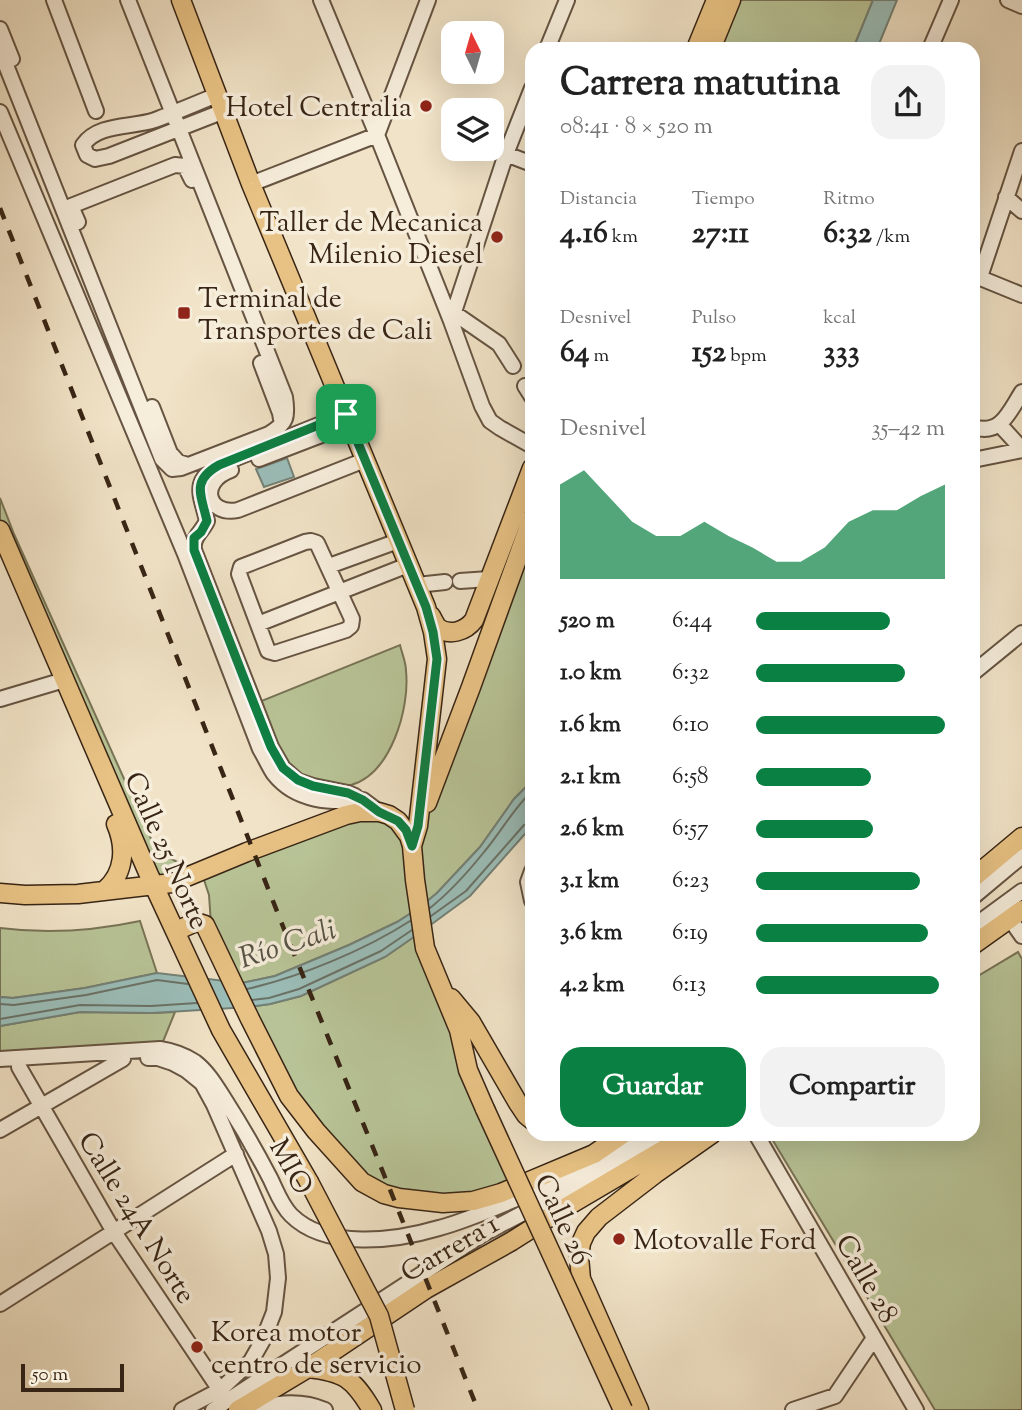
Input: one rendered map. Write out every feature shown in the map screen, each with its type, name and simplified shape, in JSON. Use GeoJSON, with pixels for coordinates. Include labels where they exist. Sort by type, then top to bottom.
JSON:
{"type":"FeatureCollection","features":[{"type":"Feature","properties":{"kind":"main road"},"geometry":{"type":"LineString","coordinates":[[181,0],[251,184],[426,607],[437,659],[418,826]]}},
{"type":"Feature","properties":{"kind":"main road"},"geometry":{"type":"LineString","coordinates":[[699,42],[716,0]]}},
{"type":"Feature","properties":{"kind":"main road"},"geometry":{"type":"LineString","coordinates":[[714,42],[731,0]]}},
{"type":"Feature","properties":{"kind":"main road"},"geometry":{"type":"LineString","coordinates":[[426,607],[437,626],[444,630],[452,632],[467,628],[474,620],[525,486]]}},
{"type":"Feature","properties":{"kind":"main road"},"geometry":{"type":"LineString","coordinates":[[412,846],[525,537]]}},
{"type":"Feature","properties":{"kind":"main road","name":"Calle 25 Norte"},"geometry":{"type":"LineString","coordinates":[[2,541],[154,886],[221,1030],[309,1182],[379,1316],[405,1410]]}},
{"type":"Feature","properties":{"kind":"main road"},"geometry":{"type":"LineString","coordinates":[[105,890],[115,882],[122,858],[122,843],[113,815],[111,789]]}},
{"type":"Feature","properties":{"kind":"main road"},"geometry":{"type":"LineString","coordinates":[[0,893],[65,894],[172,883],[247,852],[360,812],[379,812],[398,821],[406,830],[412,846]]}},
{"type":"Feature","properties":{"kind":"main road"},"geometry":{"type":"LineString","coordinates":[[980,870],[1022,837]]}},
{"type":"Feature","properties":{"kind":"main road","name":"Calle 26"},"geometry":{"type":"LineString","coordinates":[[412,846],[425,948],[459,1030],[468,1070],[623,1410]]}},
{"type":"Feature","properties":{"kind":"main road"},"geometry":{"type":"LineString","coordinates":[[980,939],[1016,914]]}},
{"type":"Feature","properties":{"kind":"main road","name":"Carrera 1"},"geometry":{"type":"LineString","coordinates":[[177,934],[196,922],[205,925],[289,1096],[362,1182],[384,1194],[443,1203],[473,1201],[501,1194],[594,1154],[613,1141]]}},
{"type":"Feature","properties":{"kind":"main road"},"geometry":{"type":"LineString","coordinates":[[438,981],[471,1022],[525,1114]]}},
{"type":"Feature","properties":{"kind":"main road","name":"Carrera 1"},"geometry":{"type":"LineString","coordinates":[[238,1410],[426,1289],[512,1241],[678,1141]]}},
{"type":"Feature","properties":{"kind":"main road"},"geometry":{"type":"LineString","coordinates":[[639,1410],[581,1279],[581,1243],[586,1232],[599,1217],[702,1141]]}},
{"type":"Feature","properties":{"kind":"main road"},"geometry":{"type":"LineString","coordinates":[[307,1368],[332,1371],[350,1380],[372,1410]]}},
{"type":"Feature","properties":{"kind":"street"},"geometry":{"type":"LineString","coordinates":[[54,0],[96,111]]}},
{"type":"Feature","properties":{"kind":"street"},"geometry":{"type":"LineString","coordinates":[[0,50],[162,459],[172,469],[269,434],[285,421],[285,397],[128,0]]}},
{"type":"Feature","properties":{"kind":"street"},"geometry":{"type":"LineString","coordinates":[[321,0],[452,317],[482,406],[490,421],[525,442]]}},
{"type":"Feature","properties":{"kind":"street"},"geometry":{"type":"LineString","coordinates":[[251,184],[377,135],[428,0]]}},
{"type":"Feature","properties":{"kind":"street"},"geometry":{"type":"LineString","coordinates":[[550,42],[567,0]]}},
{"type":"Feature","properties":{"kind":"street"},"geometry":{"type":"LineString","coordinates":[[933,42],[951,0]]}},
{"type":"Feature","properties":{"kind":"street"},"geometry":{"type":"LineString","coordinates":[[1008,0],[1022,6]]}},
{"type":"Feature","properties":{"kind":"street"},"geometry":{"type":"LineString","coordinates":[[0,29],[170,453],[178,462],[188,465]]}},
{"type":"Feature","properties":{"kind":"street"},"geometry":{"type":"LineString","coordinates":[[221,103],[109,156],[95,159],[87,155],[83,145],[89,137],[119,127],[221,103]]}},
{"type":"Feature","properties":{"kind":"street"},"geometry":{"type":"LineString","coordinates":[[452,317],[525,106]]}},
{"type":"Feature","properties":{"kind":"street"},"geometry":{"type":"LineString","coordinates":[[0,112],[185,554],[260,749],[274,774],[293,791],[310,798],[345,802],[363,800]]}},
{"type":"Feature","properties":{"kind":"street"},"geometry":{"type":"LineString","coordinates":[[980,265],[1022,151]]}},
{"type":"Feature","properties":{"kind":"street"},"geometry":{"type":"LineString","coordinates":[[506,155],[525,162]]}},
{"type":"Feature","properties":{"kind":"street"},"geometry":{"type":"LineString","coordinates":[[71,206],[174,165],[185,166],[281,414],[277,429]]}},
{"type":"Feature","properties":{"kind":"street"},"geometry":{"type":"LineString","coordinates":[[1006,197],[1022,211]]}},
{"type":"Feature","properties":{"kind":"street"},"geometry":{"type":"LineString","coordinates":[[980,278],[1022,295]]}},
{"type":"Feature","properties":{"kind":"street"},"geometry":{"type":"LineString","coordinates":[[452,317],[499,344],[513,366]]}},
{"type":"Feature","properties":{"kind":"street"},"geometry":{"type":"LineString","coordinates":[[980,429],[1000,425],[1022,392]]}},
{"type":"Feature","properties":{"kind":"street"},"geometry":{"type":"LineString","coordinates":[[348,419],[219,465],[208,472],[200,484],[199,496],[207,521],[194,538],[193,544],[271,747],[283,768],[298,780],[348,793],[379,812]]}},
{"type":"Feature","properties":{"kind":"street"},"geometry":{"type":"LineString","coordinates":[[348,419],[224,472],[216,477],[210,494],[220,509],[229,512],[239,510],[365,460]]}},
{"type":"Feature","properties":{"kind":"street"},"geometry":{"type":"LineString","coordinates":[[980,458],[1022,449],[1000,425]]}},
{"type":"Feature","properties":{"kind":"street"},"geometry":{"type":"LineString","coordinates":[[310,541],[317,543],[340,592],[352,619],[351,626],[275,653],[268,651],[239,573],[241,567],[310,541]]}},
{"type":"Feature","properties":{"kind":"street"},"geometry":{"type":"LineString","coordinates":[[329,566],[398,541]]}},
{"type":"Feature","properties":{"kind":"street"},"geometry":{"type":"LineString","coordinates":[[258,624],[408,565]]}},
{"type":"Feature","properties":{"kind":"street"},"geometry":{"type":"LineString","coordinates":[[460,581],[489,579]]}},
{"type":"Feature","properties":{"kind":"street"},"geometry":{"type":"LineString","coordinates":[[417,584],[445,582]]}},
{"type":"Feature","properties":{"kind":"street"},"geometry":{"type":"LineString","coordinates":[[980,667],[1022,633]]}},
{"type":"Feature","properties":{"kind":"street"},"geometry":{"type":"LineString","coordinates":[[0,699],[64,680]]}},
{"type":"Feature","properties":{"kind":"street"},"geometry":{"type":"LineString","coordinates":[[980,891],[1022,856]]}},
{"type":"Feature","properties":{"kind":"street"},"geometry":{"type":"LineString","coordinates":[[980,922],[1022,891]]}},
{"type":"Feature","properties":{"kind":"street"},"geometry":{"type":"LineString","coordinates":[[1016,914],[1022,936]]}},
{"type":"Feature","properties":{"kind":"street","name":"MIO"},"geometry":{"type":"LineString","coordinates":[[0,1059],[160,1049],[188,1058],[207,1073],[216,1086],[245,1131],[290,1214],[309,1230],[332,1237],[384,1238],[438,1229],[547,1186],[599,1162],[630,1141]]}},
{"type":"Feature","properties":{"kind":"street"},"geometry":{"type":"LineString","coordinates":[[0,1068],[158,1058],[186,1070],[202,1083],[269,1231],[276,1254],[278,1278],[271,1322],[251,1361],[220,1390],[182,1410]]}},
{"type":"Feature","properties":{"kind":"street"},"geometry":{"type":"LineString","coordinates":[[0,1130],[123,1059]]}},
{"type":"Feature","properties":{"kind":"street","name":"Calle 24A Norte"},"geometry":{"type":"LineString","coordinates":[[19,1066],[114,1232],[220,1390]]}},
{"type":"Feature","properties":{"kind":"street"},"geometry":{"type":"LineString","coordinates":[[213,1410],[483,1234],[604,1171],[651,1141]]}},
{"type":"Feature","properties":{"kind":"street","name":"Calle 28"},"geometry":{"type":"LineString","coordinates":[[760,1141],[916,1410]]}},
{"type":"Feature","properties":{"kind":"street"},"geometry":{"type":"LineString","coordinates":[[0,1304],[236,1154]]}},
{"type":"Feature","properties":{"kind":"street"},"geometry":{"type":"LineString","coordinates":[[793,1410],[837,1403],[874,1338]]}},
{"type":"Feature","properties":{"kind":"street"},"geometry":{"type":"LineString","coordinates":[[238,1410],[304,1402],[325,1410]]}},
{"type":"Feature","properties":{"kind":"green space"},"geometry":{"type":"Polygon","coordinates":[[[731,0],[873,0],[856,42],[714,42],[731,0]]]}},
{"type":"Feature","properties":{"kind":"green space"},"geometry":{"type":"Polygon","coordinates":[[[0,498],[152,841],[164,855],[201,871],[154,886],[0,530],[0,498]]]}},
{"type":"Feature","properties":{"kind":"green space"},"geometry":{"type":"Polygon","coordinates":[[[525,536],[525,788],[480,847],[437,893],[397,922],[275,976],[242,983],[211,924],[209,895],[201,871],[379,812],[409,836],[525,536]]]}},
{"type":"Feature","properties":{"kind":"green space"},"geometry":{"type":"Polygon","coordinates":[[[400,645],[406,668],[405,703],[395,738],[377,768],[365,778],[346,786],[298,781],[254,704],[400,645]]]}},
{"type":"Feature","properties":{"kind":"green space"},"geometry":{"type":"Polygon","coordinates":[[[140,921],[157,973],[85,988],[13,998],[0,997],[0,928],[70,930],[140,921]]]}},
{"type":"Feature","properties":{"kind":"green space"},"geometry":{"type":"Polygon","coordinates":[[[421,932],[518,1185],[473,1201],[384,1194],[316,1131],[249,1007],[301,996],[385,957],[421,932]]]}},
{"type":"Feature","properties":{"kind":"green space"},"geometry":{"type":"Polygon","coordinates":[[[1018,952],[1022,959],[1022,1410],[935,1410],[773,1141],[980,1141],[980,975],[1018,952]]]}},
{"type":"Feature","properties":{"kind":"green space"},"geometry":{"type":"Polygon","coordinates":[[[80,1012],[175,1012],[160,1049],[0,1059],[0,1026],[80,1012]]]}},
{"type":"Feature","properties":{"kind":"water"},"geometry":{"type":"Polygon","coordinates":[[[873,0],[897,0],[880,42],[856,42],[873,0]]]}},
{"type":"Feature","properties":{"kind":"water"},"geometry":{"type":"Polygon","coordinates":[[[287,458],[294,477],[264,487],[256,469],[287,458]]]}},
{"type":"Feature","properties":{"kind":"water"},"geometry":{"type":"Polygon","coordinates":[[[525,788],[525,834],[470,896],[385,957],[301,996],[249,1007],[152,1013],[80,1012],[0,1026],[0,997],[13,998],[85,988],[157,973],[242,983],[275,976],[349,945],[397,922],[437,893],[480,847],[525,788]]]}},
{"type":"Feature","properties":{"kind":"railway"},"geometry":{"type":"LineString","coordinates":[[0,208],[284,929],[478,1410]]}},
{"type":"Feature","properties":{"kind":"place","name":"Hotel Centralia"},"geometry":{"type":"Point","coordinates":[426,106]}},
{"type":"Feature","properties":{"kind":"place","name":"Taller de Mecanica Milenio Diesel"},"geometry":{"type":"Point","coordinates":[497,237]}},
{"type":"Feature","properties":{"kind":"place","name":"Terminal de Transportes de Cali"},"geometry":{"type":"Point","coordinates":[184,313]}},
{"type":"Feature","properties":{"kind":"place","name":"Motovalle Ford"},"geometry":{"type":"Point","coordinates":[619,1239]}},
{"type":"Feature","properties":{"kind":"place","name":"Korea motor centro de servicio"},"geometry":{"type":"Point","coordinates":[197,1347]}},
{"type":"Feature","properties":{"kind":"route"},"geometry":{"type":"LineString","coordinates":[[346,414],[426,607],[433,632],[437,659],[418,826],[412,846],[406,830],[389,815],[348,793],[298,780],[283,768],[271,747],[193,544],[194,538],[207,521],[199,496],[200,484],[208,472],[219,465],[346,414]]}},
{"type":"Feature","properties":{"kind":"water label","name":"Río Cali"},"geometry":{"type":"Point","coordinates":[287,943]}}]}
